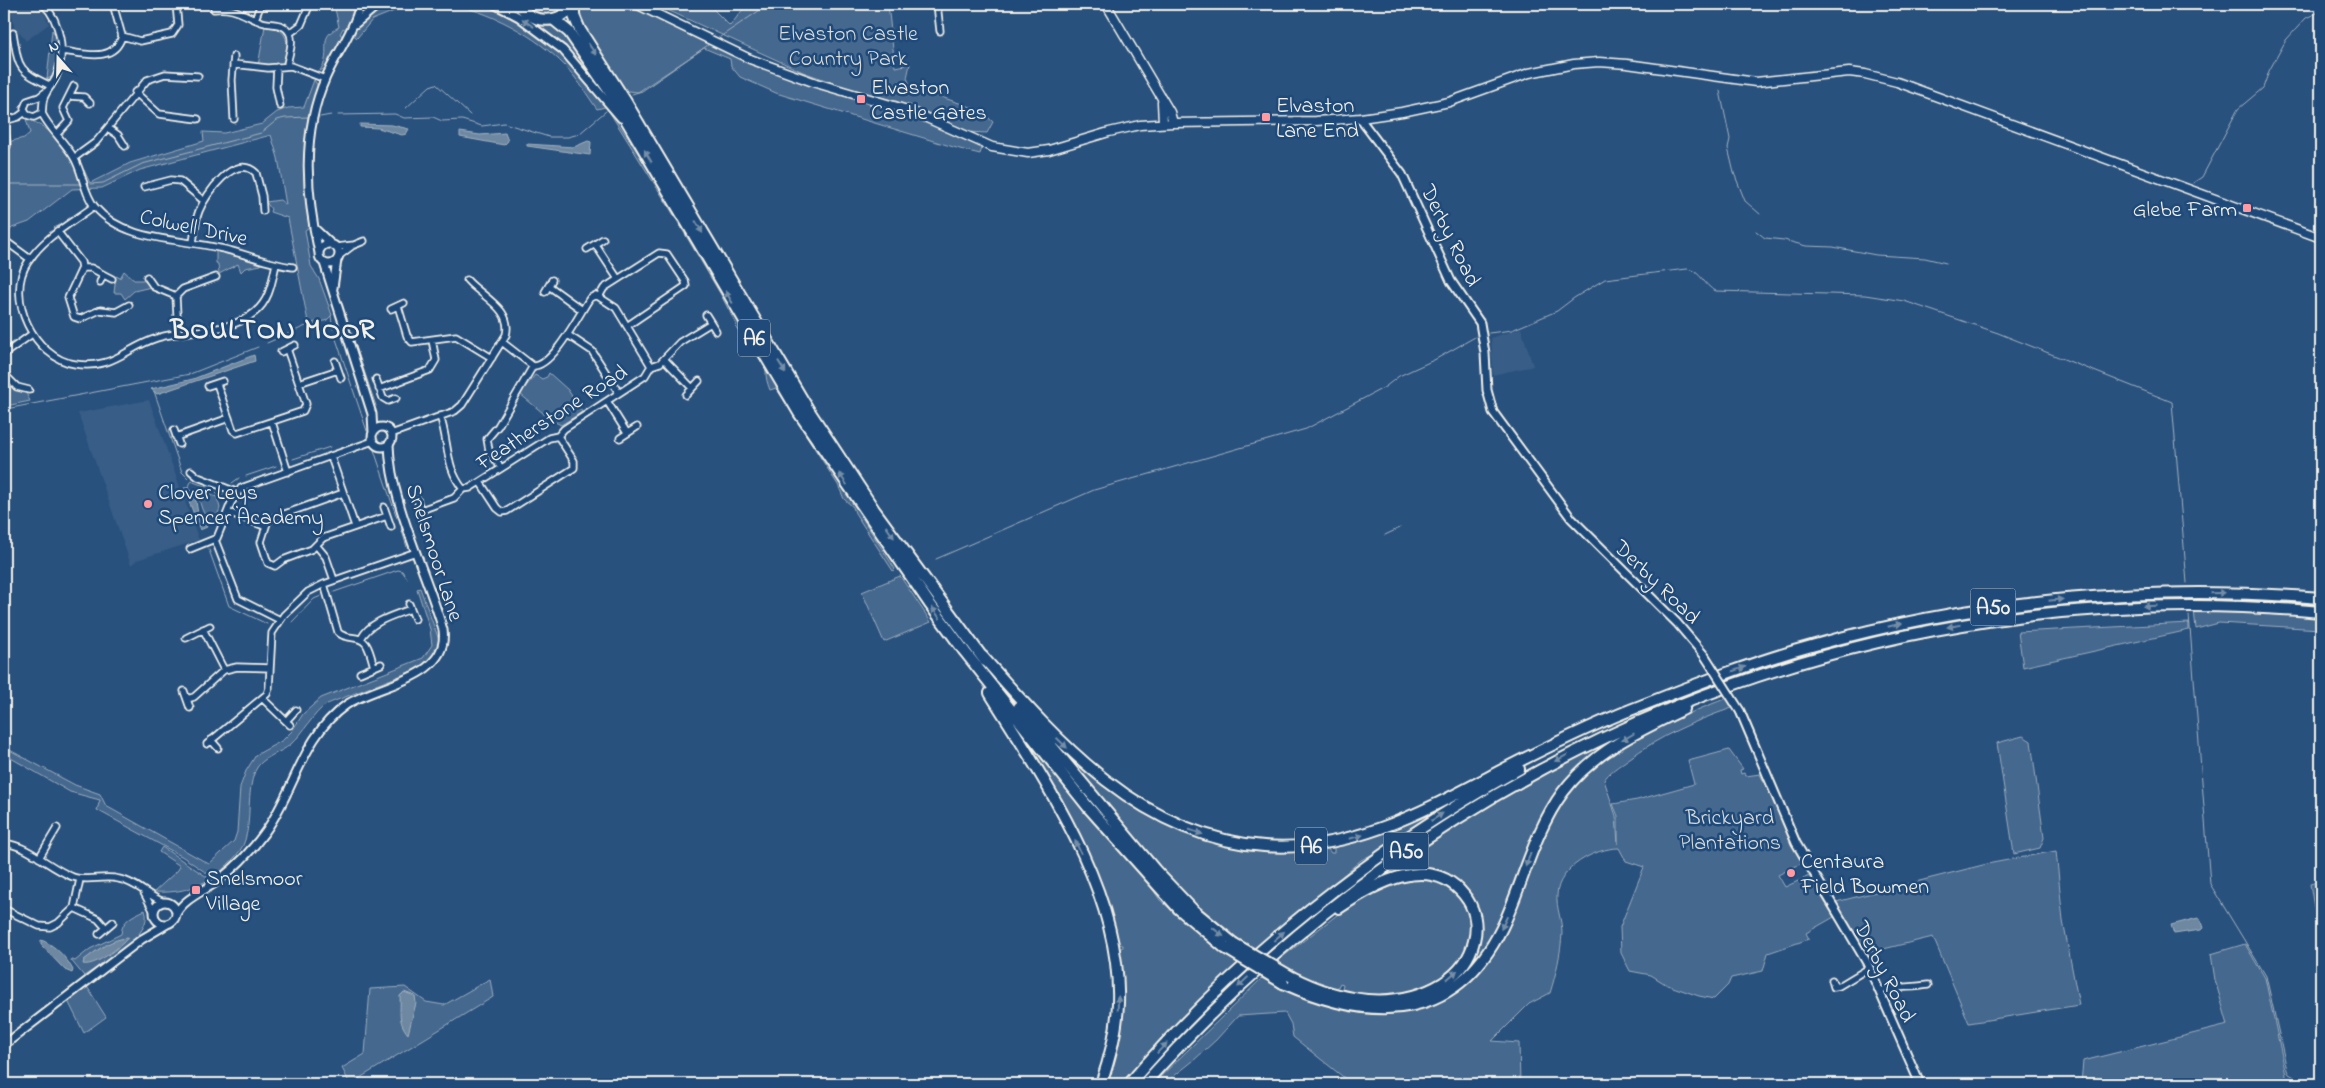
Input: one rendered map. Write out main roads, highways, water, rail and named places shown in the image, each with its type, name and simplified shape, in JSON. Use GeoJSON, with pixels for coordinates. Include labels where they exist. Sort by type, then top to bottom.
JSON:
{"type":"FeatureCollection","features":[{"type":"Feature","properties":{"kind":"highway"},"geometry":{"type":"LineString","coordinates":[[520,6],[532,17],[553,19],[565,14],[574,4]]}},
{"type":"Feature","properties":{"kind":"highway","name":"A6"},"geometry":{"type":"LineString","coordinates":[[574,4],[574,16],[580,30],[626,102],[808,409],[880,518],[982,656],[1055,736],[1089,768],[1140,806],[1168,821],[1205,835],[1262,846],[1301,847],[1344,840],[1380,829],[1445,800],[1572,735],[1641,705],[1677,692]]}},
{"type":"Feature","properties":{"kind":"highway","name":"A6"},"geometry":{"type":"LineString","coordinates":[[553,19],[569,32],[580,47],[634,133],[799,413],[887,544],[964,652],[1066,781],[1179,909],[1229,946],[1287,980],[1335,1003],[1379,1009],[1412,1005],[1450,988],[1471,972],[1494,942],[1506,919],[1544,824],[1558,800],[1574,779],[1595,759],[1619,742],[1718,691]]}},
{"type":"Feature","properties":{"kind":"highway","name":"A50"},"geometry":{"type":"LineString","coordinates":[[1130,1084],[1174,1036],[1243,968],[1314,906],[1380,857],[1446,812],[1524,766],[1590,732],[1677,692],[1736,670],[1812,646],[1910,622],[1975,610],[2055,600],[2134,594],[2233,592],[2321,598]]}},
{"type":"Feature","properties":{"kind":"highway","name":"A50"},"geometry":{"type":"LineString","coordinates":[[1144,1084],[1191,1034],[1269,958],[1354,889],[1412,847],[1523,778],[1598,740],[1675,706],[1816,659],[1879,641],[1914,633],[2012,617],[2155,606],[2240,606],[2321,612]]}},
{"type":"Feature","properties":{"kind":"highway"},"geometry":{"type":"LineString","coordinates":[[964,652],[1056,802],[1089,870],[1107,918],[1116,961],[1118,1004],[1115,1034],[1101,1084]]}},
{"type":"Feature","properties":{"kind":"highway"},"geometry":{"type":"LineString","coordinates":[[982,656],[1036,728],[1135,848],[1192,910],[1229,946]]}},
{"type":"Feature","properties":{"kind":"highway"},"geometry":{"type":"LineString","coordinates":[[1269,958],[1292,944],[1359,894],[1381,882],[1404,875],[1427,874],[1445,879],[1463,893],[1473,909],[1476,934],[1467,959],[1446,981],[1423,993],[1399,1000],[1366,1000],[1328,992],[1287,980]]}},
{"type":"Feature","properties":{"kind":"main road"},"geometry":{"type":"LineString","coordinates":[[636,4],[750,59],[816,83],[911,111],[992,147],[1011,152],[1036,152],[1120,129],[1163,123],[1270,122],[1361,118],[1438,105],[1524,74],[1574,64],[1599,62],[1626,64],[1756,82],[1849,72],[1865,74],[1897,82],[2321,238]]}},
{"type":"Feature","properties":{"kind":"main road"},"geometry":{"type":"LineString","coordinates":[[1106,4],[1170,112],[1173,123]]}},
{"type":"Feature","properties":{"kind":"main road"},"geometry":{"type":"LineString","coordinates":[[1160,97],[1163,123]]}},
{"type":"Feature","properties":{"kind":"waterway"},"geometry":{"type":"LineString","coordinates":[[720,37],[769,4]]}},
{"type":"Feature","properties":{"kind":"waterway"},"geometry":{"type":"LineString","coordinates":[[2314,4],[2321,7]]}},
{"type":"Feature","properties":{"kind":"waterway"},"geometry":{"type":"LineString","coordinates":[[2193,183],[2202,177],[2238,109],[2263,88],[2269,71],[2286,40],[2306,18],[2321,11]]}},
{"type":"Feature","properties":{"kind":"waterway"},"geometry":{"type":"LineString","coordinates":[[632,94],[642,91],[708,45]]}},
{"type":"Feature","properties":{"kind":"waterway"},"geometry":{"type":"LineString","coordinates":[[406,108],[430,86],[436,84],[470,115]]}},
{"type":"Feature","properties":{"kind":"waterway"},"geometry":{"type":"LineString","coordinates":[[1720,91],[1730,139],[1728,148],[1734,173],[1745,201],[1760,214]]}},
{"type":"Feature","properties":{"kind":"waterway"},"geometry":{"type":"LineString","coordinates":[[338,115],[395,114],[404,118],[433,117],[442,121],[462,120],[482,126],[504,123],[549,137],[568,137],[579,134],[606,111]]}},
{"type":"Feature","properties":{"kind":"waterway"},"geometry":{"type":"LineString","coordinates":[[320,117],[331,115]]}},
{"type":"Feature","properties":{"kind":"waterway"},"geometry":{"type":"LineString","coordinates":[[91,184],[103,183],[142,164],[261,133],[277,120],[308,117]]}},
{"type":"Feature","properties":{"kind":"waterway"},"geometry":{"type":"LineString","coordinates":[[4,184],[80,184]]}},
{"type":"Feature","properties":{"kind":"waterway"},"geometry":{"type":"LineString","coordinates":[[1756,231],[1765,238],[1784,240],[1806,246],[1833,247],[1876,255],[1925,258],[1946,263]]}},
{"type":"Feature","properties":{"kind":"waterway"},"geometry":{"type":"LineString","coordinates":[[1489,333],[1512,330],[1557,311],[1605,279],[1687,269],[1696,273],[1708,286],[1716,291],[1865,295],[1904,301],[1998,333],[2172,402],[2187,583]]}},
{"type":"Feature","properties":{"kind":"waterway"},"geometry":{"type":"LineString","coordinates":[[331,316],[333,329]]}},
{"type":"Feature","properties":{"kind":"waterway"},"geometry":{"type":"LineString","coordinates":[[267,343],[315,322]]}},
{"type":"Feature","properties":{"kind":"waterway"},"geometry":{"type":"LineString","coordinates":[[349,326],[376,406]]}},
{"type":"Feature","properties":{"kind":"waterway"},"geometry":{"type":"LineString","coordinates":[[335,336],[367,431]]}},
{"type":"Feature","properties":{"kind":"waterway"},"geometry":{"type":"LineString","coordinates":[[936,559],[1094,490],[1306,429],[1385,387],[1399,376],[1436,359],[1475,337]]}},
{"type":"Feature","properties":{"kind":"waterway"},"geometry":{"type":"LineString","coordinates":[[11,408],[190,374],[258,347]]}},
{"type":"Feature","properties":{"kind":"waterway"},"geometry":{"type":"LineString","coordinates":[[154,391],[182,472],[191,481],[212,489],[220,497],[224,494]]}},
{"type":"Feature","properties":{"kind":"waterway"},"geometry":{"type":"LineString","coordinates":[[293,459],[330,447]]}},
{"type":"Feature","properties":{"kind":"waterway"},"geometry":{"type":"LineString","coordinates":[[374,450],[397,518]]}},
{"type":"Feature","properties":{"kind":"waterway"},"geometry":{"type":"LineString","coordinates":[[246,476],[276,466]]}},
{"type":"Feature","properties":{"kind":"waterway"},"geometry":{"type":"LineString","coordinates":[[232,483],[239,478]]}},
{"type":"Feature","properties":{"kind":"waterway"},"geometry":{"type":"LineString","coordinates":[[188,488],[191,482]]}},
{"type":"Feature","properties":{"kind":"waterway"},"geometry":{"type":"LineString","coordinates":[[401,528],[407,547]]}},
{"type":"Feature","properties":{"kind":"waterway"},"geometry":{"type":"LineString","coordinates":[[1385,535],[1400,528]]}},
{"type":"Feature","properties":{"kind":"waterway"},"geometry":{"type":"LineString","coordinates":[[209,550],[229,606],[267,624]]}},
{"type":"Feature","properties":{"kind":"waterway"},"geometry":{"type":"LineString","coordinates":[[334,592],[398,570],[402,571],[407,578]]}},
{"type":"Feature","properties":{"kind":"waterway"},"geometry":{"type":"LineString","coordinates":[[292,622],[314,599],[321,596]]}},
{"type":"Feature","properties":{"kind":"waterway"},"geometry":{"type":"LineString","coordinates":[[2189,615],[2210,884],[2266,976],[2287,1070],[2289,1074],[2306,1084]]}},
{"type":"Feature","properties":{"kind":"place","name":"Elvaston Castle Gates"},"geometry":{"type":"Point","coordinates":[861,99]}},
{"type":"Feature","properties":{"kind":"place","name":"Elvaston Lane End"},"geometry":{"type":"Point","coordinates":[1266,117]}},
{"type":"Feature","properties":{"kind":"place","name":"Glebe Farm"},"geometry":{"type":"Point","coordinates":[2247,208]}},
{"type":"Feature","properties":{"kind":"place","name":"Clover Leys Spencer Academy"},"geometry":{"type":"Point","coordinates":[148,504]}},
{"type":"Feature","properties":{"kind":"place","name":"Centaura Field Bowmen"},"geometry":{"type":"Point","coordinates":[1791,873]}},
{"type":"Feature","properties":{"kind":"place","name":"Snelsmoor Village"},"geometry":{"type":"Point","coordinates":[196,890]}},
{"type":"Feature","properties":{"kind":"district","name":"BOULTON MOOR"},"geometry":{"type":"Point","coordinates":[273,328]}},
{"type":"Feature","properties":{"kind":"park label","name":"Elvaston Castle Country Park"},"geometry":{"type":"Point","coordinates":[848,44]}},
{"type":"Feature","properties":{"kind":"park label","name":"Brickyard Plantations"},"geometry":{"type":"Point","coordinates":[1730,828]}}]}
